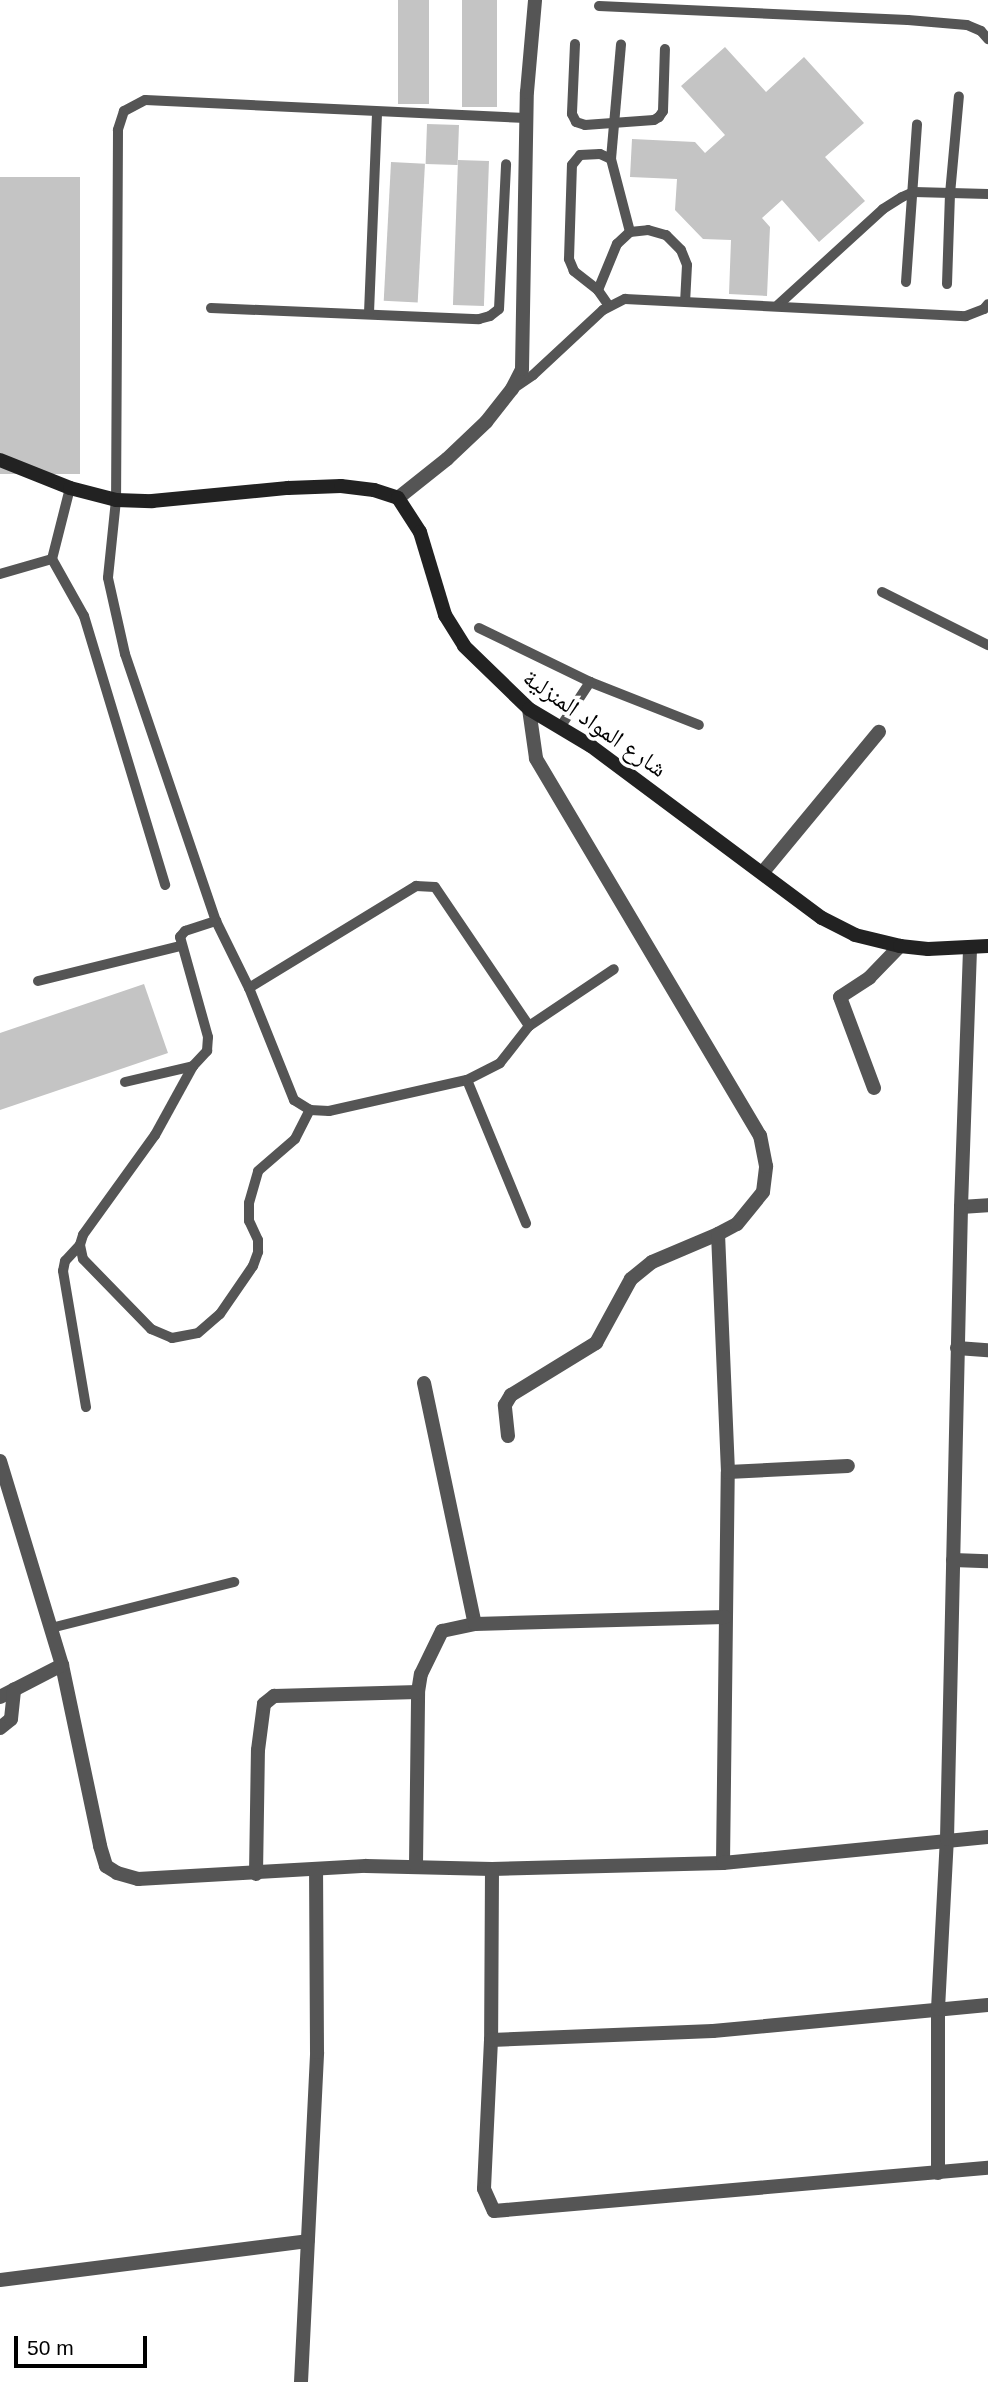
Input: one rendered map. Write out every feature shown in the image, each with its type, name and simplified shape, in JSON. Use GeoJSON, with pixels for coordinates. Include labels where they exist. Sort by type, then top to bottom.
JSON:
{"type":"FeatureCollection","features":[{"type":"Feature","properties":{"kind":"street"},"geometry":{"type":"LineString","coordinates":[[0,460],[70,488],[116,500],[152,500],[330,486],[374,490],[398,498],[486,422],[512,389],[522,369],[526,118],[535,0]]}},
{"type":"Feature","properties":{"kind":"street","name":"شارع المواد المنزلية"},"geometry":{"type":"LineString","coordinates":[[398,498],[419,532],[445,615],[464,646],[528,709],[561,726],[822,918],[855,935],[900,946],[928,949],[988,946]]}},
{"type":"Feature","properties":{"kind":"street"},"geometry":{"type":"LineString","coordinates":[[508,1436],[505,1405],[511,1395],[596,1343],[631,1279],[652,1262],[737,1224],[763,1192],[766,1167],[760,1136],[536,758],[528,709]]}},
{"type":"Feature","properties":{"kind":"street"},"geometry":{"type":"LineString","coordinates":[[763,872],[879,732]]}},
{"type":"Feature","properties":{"kind":"street"},"geometry":{"type":"LineString","coordinates":[[874,1088],[840,997],[869,978],[900,946]]}},
{"type":"Feature","properties":{"kind":"street"},"geometry":{"type":"LineString","coordinates":[[938,2173],[938,2009],[947,1839],[957,1348],[970,947]]}},
{"type":"Feature","properties":{"kind":"street"},"geometry":{"type":"LineString","coordinates":[[961,1207],[988,1205]]}},
{"type":"Feature","properties":{"kind":"street"},"geometry":{"type":"LineString","coordinates":[[718,1234],[728,1472],[723,1864]]}},
{"type":"Feature","properties":{"kind":"street"},"geometry":{"type":"LineString","coordinates":[[957,1348],[988,1350]]}},
{"type":"Feature","properties":{"kind":"street"},"geometry":{"type":"LineString","coordinates":[[424,1383],[475,1624]]}},
{"type":"Feature","properties":{"kind":"street"},"geometry":{"type":"LineString","coordinates":[[0,1461],[62,1665],[106,1866],[138,1879],[416,1865],[492,1869],[723,1864],[947,1839],[988,1837]]}},
{"type":"Feature","properties":{"kind":"street"},"geometry":{"type":"LineString","coordinates":[[728,1472],[848,1466]]}},
{"type":"Feature","properties":{"kind":"street"},"geometry":{"type":"LineString","coordinates":[[953,1560],[988,1561]]}},
{"type":"Feature","properties":{"kind":"street"},"geometry":{"type":"LineString","coordinates":[[416,1865],[418,1692],[421,1674],[442,1631],[475,1624],[725,1617]]}},
{"type":"Feature","properties":{"kind":"street"},"geometry":{"type":"LineString","coordinates":[[0,1697],[62,1665]]}},
{"type":"Feature","properties":{"kind":"street"},"geometry":{"type":"LineString","coordinates":[[0,1728],[11,1719],[15,1689]]}},
{"type":"Feature","properties":{"kind":"street"},"geometry":{"type":"LineString","coordinates":[[256,1874],[258,1750],[264,1704],[274,1696],[418,1692]]}},
{"type":"Feature","properties":{"kind":"street"},"geometry":{"type":"LineString","coordinates":[[492,1869],[491,2040],[484,2189],[494,2211],[988,2168]]}},
{"type":"Feature","properties":{"kind":"street"},"geometry":{"type":"LineString","coordinates":[[301,2382],[317,2052],[316,1871]]}},
{"type":"Feature","properties":{"kind":"street"},"geometry":{"type":"LineString","coordinates":[[491,2040],[713,2031],[988,2005]]}},
{"type":"Feature","properties":{"kind":"street"},"geometry":{"type":"LineString","coordinates":[[0,2280],[308,2241]]}},
{"type":"Feature","properties":{"kind":"lane"},"geometry":{"type":"LineString","coordinates":[[598,6],[908,20],[967,25],[981,31],[988,39]]}},
{"type":"Feature","properties":{"kind":"lane"},"geometry":{"type":"LineString","coordinates":[[575,44],[572,114],[576,121],[585,125],[615,124],[659,117],[663,111],[665,49]]}},
{"type":"Feature","properties":{"kind":"lane"},"geometry":{"type":"LineString","coordinates":[[621,44],[611,159],[629,232]]}},
{"type":"Feature","properties":{"kind":"lane"},"geometry":{"type":"LineString","coordinates":[[947,284],[950,194],[959,96]]}},
{"type":"Feature","properties":{"kind":"lane"},"geometry":{"type":"LineString","coordinates":[[526,118],[145,100],[124,111],[118,130],[116,500],[108,578],[125,654],[216,920],[249,988],[295,1100],[310,1110],[330,1111],[467,1080],[500,1063],[529,1026],[614,969]]}},
{"type":"Feature","properties":{"kind":"lane"},"geometry":{"type":"LineString","coordinates":[[369,313],[377,113]]}},
{"type":"Feature","properties":{"kind":"lane"},"geometry":{"type":"LineString","coordinates":[[906,282],[917,124]]}},
{"type":"Feature","properties":{"kind":"lane"},"geometry":{"type":"LineString","coordinates":[[610,306],[598,290],[573,271],[569,259],[572,165],[580,155],[600,154],[611,159]]}},
{"type":"Feature","properties":{"kind":"lane"},"geometry":{"type":"LineString","coordinates":[[211,308],[479,319],[499,309],[506,164]]}},
{"type":"Feature","properties":{"kind":"lane"},"geometry":{"type":"LineString","coordinates":[[777,305],[883,209],[914,192],[988,194]]}},
{"type":"Feature","properties":{"kind":"lane"},"geometry":{"type":"LineString","coordinates":[[598,290],[617,244],[629,232],[648,230],[666,235],[681,250],[687,265],[685,301]]}},
{"type":"Feature","properties":{"kind":"lane"},"geometry":{"type":"LineString","coordinates":[[512,389],[533,375],[610,306],[625,299],[966,316],[984,309],[988,304]]}},
{"type":"Feature","properties":{"kind":"lane"},"geometry":{"type":"LineString","coordinates":[[70,488],[52,559],[84,616],[165,885]]}},
{"type":"Feature","properties":{"kind":"lane"},"geometry":{"type":"LineString","coordinates":[[0,573],[52,559]]}},
{"type":"Feature","properties":{"kind":"lane"},"geometry":{"type":"LineString","coordinates":[[882,592],[988,645]]}},
{"type":"Feature","properties":{"kind":"lane"},"geometry":{"type":"LineString","coordinates":[[479,628],[590,682],[699,725]]}},
{"type":"Feature","properties":{"kind":"lane"},"geometry":{"type":"LineString","coordinates":[[561,726],[590,682]]}},
{"type":"Feature","properties":{"kind":"lane"},"geometry":{"type":"LineString","coordinates":[[249,988],[416,886],[435,887],[529,1026]]}},
{"type":"Feature","properties":{"kind":"lane"},"geometry":{"type":"LineString","coordinates":[[86,1407],[64,1271],[65,1261],[80,1245],[83,1235],[155,1135],[193,1066],[207,1051],[208,1037],[180,937],[185,931],[216,920]]}},
{"type":"Feature","properties":{"kind":"lane"},"geometry":{"type":"LineString","coordinates":[[38,981],[181,946]]}},
{"type":"Feature","properties":{"kind":"lane"},"geometry":{"type":"LineString","coordinates":[[125,1082],[193,1066]]}},
{"type":"Feature","properties":{"kind":"lane"},"geometry":{"type":"LineString","coordinates":[[467,1080],[526,1223]]}},
{"type":"Feature","properties":{"kind":"lane"},"geometry":{"type":"LineString","coordinates":[[80,1245],[83,1259],[151,1329],[172,1338],[198,1333],[220,1314],[253,1266],[258,1252],[258,1240],[249,1221],[249,1203],[258,1171],[295,1139],[310,1110]]}},
{"type":"Feature","properties":{"kind":"lane"},"geometry":{"type":"LineString","coordinates":[[51,1628],[234,1582]]}},
{"type":"Feature","properties":{"kind":"building"},"geometry":{"type":"Polygon","coordinates":[[[398,0],[429,0],[429,104],[398,104],[398,0]]]}},
{"type":"Feature","properties":{"kind":"building"},"geometry":{"type":"Polygon","coordinates":[[[462,0],[497,0],[497,107],[462,107],[462,0]]]}},
{"type":"Feature","properties":{"kind":"building"},"geometry":{"type":"Polygon","coordinates":[[[725,47],[766,92],[804,57],[864,123],[825,157],[865,201],[819,242],[782,200],[762,218],[770,227],[767,296],[729,294],[731,240],[703,239],[675,210],[677,179],[630,177],[632,139],[695,142],[705,153],[725,135],[681,86],[725,47]]]}},
{"type":"Feature","properties":{"kind":"building"},"geometry":{"type":"Polygon","coordinates":[[[427,124],[459,125],[458,165],[426,164],[427,124]]]}},
{"type":"Feature","properties":{"kind":"building"},"geometry":{"type":"Polygon","coordinates":[[[458,160],[489,161],[484,306],[453,305],[458,160]]]}},
{"type":"Feature","properties":{"kind":"building"},"geometry":{"type":"Polygon","coordinates":[[[391,162],[425,164],[418,303],[384,301],[391,162]]]}},
{"type":"Feature","properties":{"kind":"building"},"geometry":{"type":"Polygon","coordinates":[[[0,177],[80,177],[80,474],[0,474],[0,177]]]}},
{"type":"Feature","properties":{"kind":"building"},"geometry":{"type":"Polygon","coordinates":[[[144,984],[168,1053],[0,1110],[0,1033],[144,984]]]}}]}
